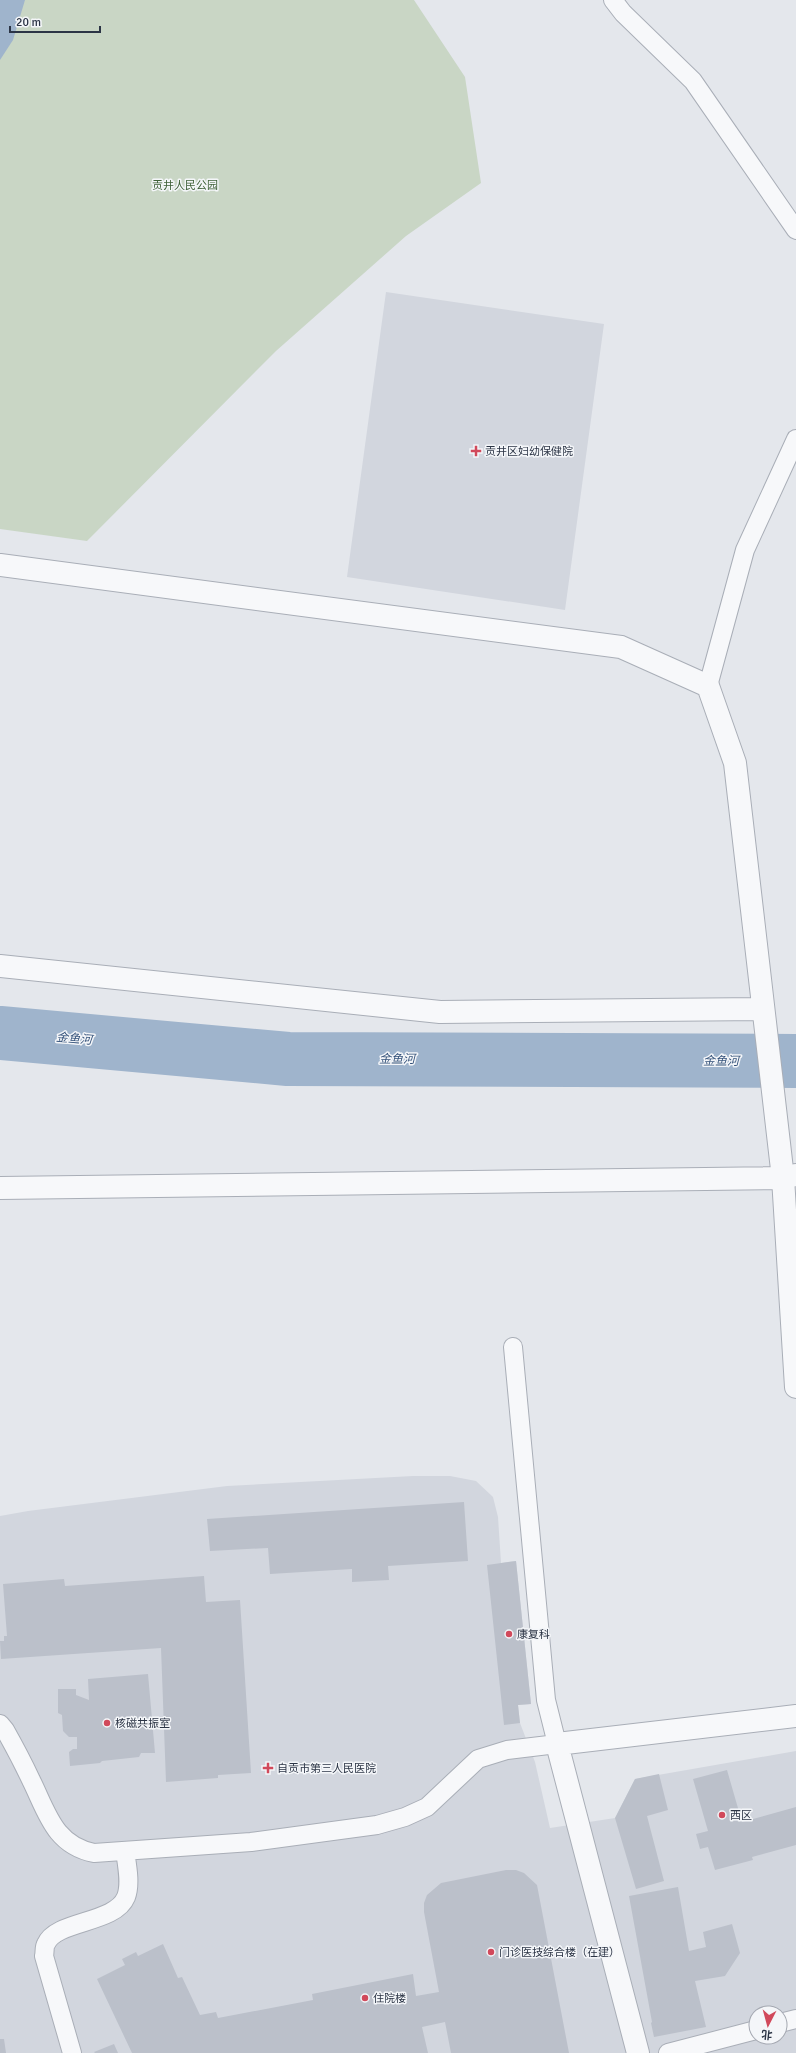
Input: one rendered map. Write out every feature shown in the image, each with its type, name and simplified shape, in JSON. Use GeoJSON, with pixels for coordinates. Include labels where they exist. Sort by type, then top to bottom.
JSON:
{"type":"FeatureCollection","features":[{"type":"Feature","properties":{"kind":"street"},"geometry":{"type":"LineString","coordinates":[[0,565],[621,647],[708,686],[735,763],[762,1008],[790,1177],[796,1376]]}},
{"type":"Feature","properties":{"kind":"street"},"geometry":{"type":"LineString","coordinates":[[0,966],[440,1012],[762,1008]]}},
{"type":"Feature","properties":{"kind":"street"},"geometry":{"type":"LineString","coordinates":[[0,1188],[790,1177]]}},
{"type":"Feature","properties":{"kind":"street"},"geometry":{"type":"LineString","coordinates":[[638,2053],[557,1744],[796,1716]]}},
{"type":"Feature","properties":{"kind":"lane"},"geometry":{"type":"LineString","coordinates":[[613,0],[623,13],[693,81],[796,230]]}},
{"type":"Feature","properties":{"kind":"lane"},"geometry":{"type":"LineString","coordinates":[[708,686],[745,550],[796,439]]}},
{"type":"Feature","properties":{"kind":"lane"},"geometry":{"type":"LineString","coordinates":[[0,1724],[5,1730],[31,1781],[47,1818],[66,1840],[80,1850],[94,1853],[250,1842],[378,1824],[405,1817],[427,1807],[478,1759],[507,1750],[557,1744],[546,1700],[513,1348]]}},
{"type":"Feature","properties":{"kind":"lane"},"geometry":{"type":"LineString","coordinates":[[72,2053],[44,1956],[46,1943],[54,1934],[119,1908],[126,1897],[128,1884],[125,1851]]}},
{"type":"Feature","properties":{"kind":"lane"},"geometry":{"type":"LineString","coordinates":[[668,2053],[748,2032]]}},
{"type":"Feature","properties":{"kind":"shaded area","name":"贡井区妇幼保健院"},"geometry":{"type":"Polygon","coordinates":[[[386,292],[604,324],[565,610],[347,577],[386,292]]]}},
{"type":"Feature","properties":{"kind":"shaded area","name":"自贡市第三人民医院"},"geometry":{"type":"Polygon","coordinates":[[[413,1476],[450,1476],[476,1481],[493,1497],[498,1517],[501,1563],[516,1561],[531,1704],[518,1705],[520,1723],[535,1762],[550,1828],[615,1818],[635,1779],[796,1751],[796,2053],[0,2053],[0,1516],[28,1511],[227,1486],[413,1476]]]}},
{"type":"Feature","properties":{"kind":"green space","name":"贡井人民公园"},"geometry":{"type":"Polygon","coordinates":[[[0,0],[414,0],[465,77],[481,183],[406,236],[276,351],[87,541],[0,529],[0,0]]]}},
{"type":"Feature","properties":{"kind":"water"},"geometry":{"type":"Polygon","coordinates":[[[0,0],[25,0],[13,40],[0,60],[0,0]]]}},
{"type":"Feature","properties":{"kind":"building"},"geometry":{"type":"Polygon","coordinates":[[[464,1502],[468,1561],[388,1566],[389,1580],[352,1582],[352,1569],[270,1574],[268,1548],[210,1551],[207,1519],[464,1502]]]}},
{"type":"Feature","properties":{"kind":"building","name":"康复科"},"geometry":{"type":"Polygon","coordinates":[[[516,1561],[531,1704],[518,1705],[520,1723],[504,1725],[487,1565],[516,1561]]]}},
{"type":"Feature","properties":{"kind":"building"},"geometry":{"type":"Polygon","coordinates":[[[204,1576],[206,1602],[240,1600],[251,1773],[218,1775],[218,1778],[166,1782],[161,1648],[1,1659],[0,1641],[4,1641],[4,1636],[7,1636],[3,1584],[64,1579],[65,1586],[204,1576]]]}},
{"type":"Feature","properties":{"kind":"building","name":"核磁共振室"},"geometry":{"type":"Polygon","coordinates":[[[148,1674],[155,1753],[141,1753],[139,1757],[70,1766],[69,1752],[73,1749],[77,1749],[77,1737],[69,1737],[63,1731],[62,1715],[58,1713],[58,1689],[76,1689],[76,1695],[89,1700],[88,1679],[148,1674]]]}},
{"type":"Feature","properties":{"kind":"building","name":"西区"},"geometry":{"type":"Polygon","coordinates":[[[727,1770],[742,1822],[796,1807],[796,1845],[752,1857],[753,1860],[715,1870],[708,1847],[700,1849],[696,1834],[708,1831],[693,1779],[727,1770]]]}},
{"type":"Feature","properties":{"kind":"building"},"geometry":{"type":"Polygon","coordinates":[[[659,1774],[668,1810],[647,1816],[664,1881],[636,1889],[615,1818],[635,1779],[659,1774]]]}},
{"type":"Feature","properties":{"kind":"building"},"geometry":{"type":"Polygon","coordinates":[[[506,1870],[516,1870],[524,1873],[537,1885],[569,2053],[451,2053],[445,2022],[422,2027],[428,2053],[132,2053],[97,1979],[125,1965],[122,1959],[136,1952],[138,1956],[163,1944],[178,1978],[182,1977],[200,2015],[216,2012],[218,2018],[313,2000],[312,1994],[413,1974],[416,1996],[439,1992],[424,1912],[424,1903],[427,1895],[441,1883],[506,1870]]]}},
{"type":"Feature","properties":{"kind":"building"},"geometry":{"type":"Polygon","coordinates":[[[678,1887],[689,1951],[706,1947],[703,1932],[732,1924],[740,1953],[725,1976],[695,1981],[706,2027],[654,2037],[629,1896],[678,1887]]]}},
{"type":"Feature","properties":{"kind":"building"},"geometry":{"type":"Polygon","coordinates":[[[0,2039],[4,2039],[6,2053],[0,2053],[0,2039]]]}},
{"type":"Feature","properties":{"kind":"building"},"geometry":{"type":"Polygon","coordinates":[[[114,2044],[118,2053],[94,2052],[114,2044]]]}},
{"type":"Feature","properties":{"kind":"waterway","name":"金鱼河"},"geometry":{"type":"LineString","coordinates":[[0,1033],[288,1059],[796,1061]]}},
{"type":"Feature","properties":{"kind":"place","name":"贡井区妇幼保健院"},"geometry":{"type":"Point","coordinates":[476,451]}},
{"type":"Feature","properties":{"kind":"place","name":"康复科"},"geometry":{"type":"Point","coordinates":[509,1634]}},
{"type":"Feature","properties":{"kind":"place","name":"核磁共振室"},"geometry":{"type":"Point","coordinates":[107,1723]}},
{"type":"Feature","properties":{"kind":"place","name":"自贡市第三人民医院"},"geometry":{"type":"Point","coordinates":[268,1768]}},
{"type":"Feature","properties":{"kind":"place","name":"西区"},"geometry":{"type":"Point","coordinates":[722,1815]}},
{"type":"Feature","properties":{"kind":"place","name":"门诊医技综合楼（在建）"},"geometry":{"type":"Point","coordinates":[491,1952]}},
{"type":"Feature","properties":{"kind":"place","name":"住院楼"},"geometry":{"type":"Point","coordinates":[365,1998]}}]}
